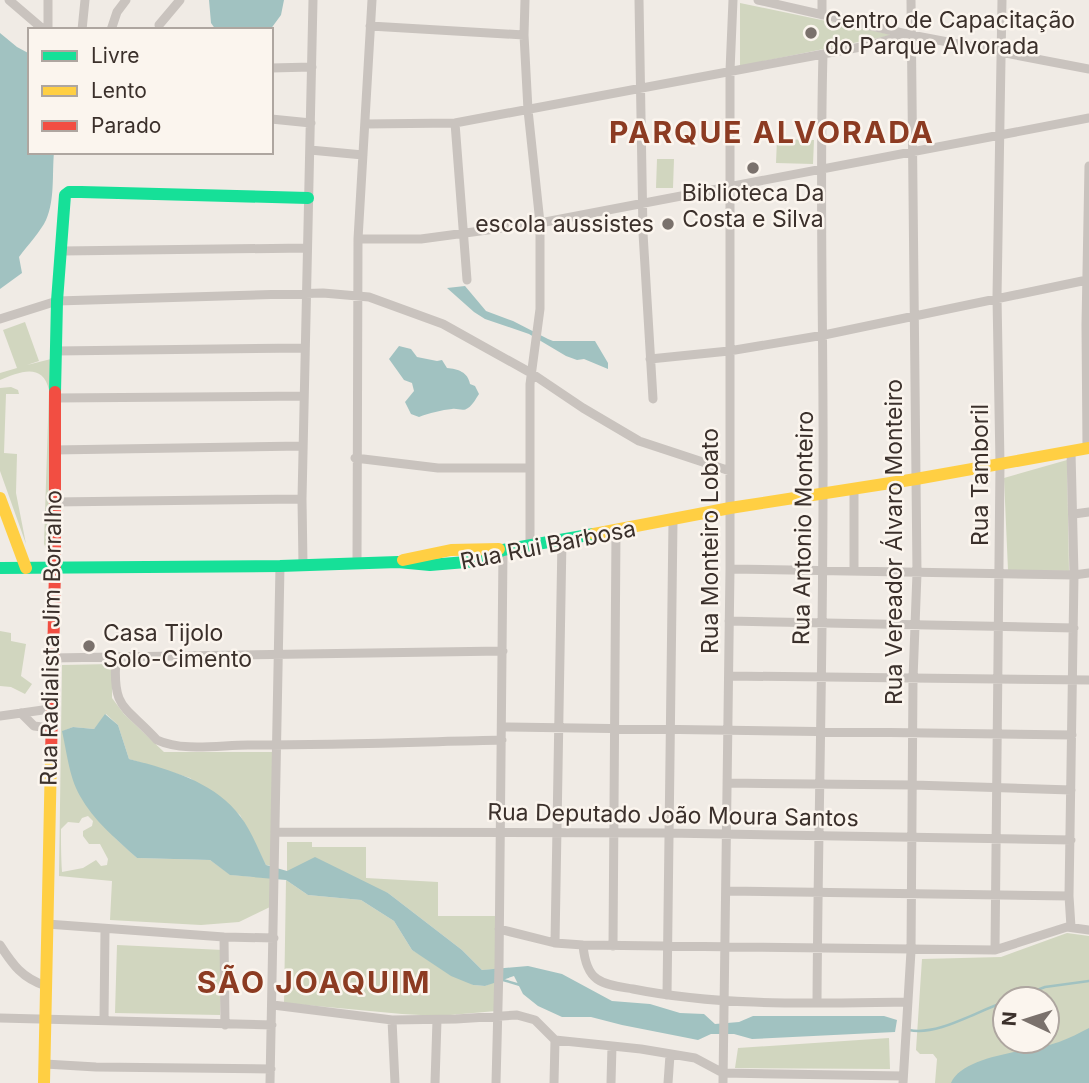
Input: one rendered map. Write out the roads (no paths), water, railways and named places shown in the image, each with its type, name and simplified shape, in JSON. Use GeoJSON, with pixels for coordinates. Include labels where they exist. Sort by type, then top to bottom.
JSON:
{"type":"FeatureCollection","features":[{"type":"Feature","properties":{"kind":"street"},"geometry":{"type":"LineString","coordinates":[[9,0],[44,28]]}},
{"type":"Feature","properties":{"kind":"street"},"geometry":{"type":"LineString","coordinates":[[46,28],[48,0]]}},
{"type":"Feature","properties":{"kind":"street"},"geometry":{"type":"LineString","coordinates":[[82,28],[85,0]]}},
{"type":"Feature","properties":{"kind":"street"},"geometry":{"type":"LineString","coordinates":[[112,28],[117,12],[127,0]]}},
{"type":"Feature","properties":{"kind":"street"},"geometry":{"type":"LineString","coordinates":[[159,25],[180,0]]}},
{"type":"Feature","properties":{"kind":"street"},"geometry":{"type":"LineString","coordinates":[[303,565],[302,499],[313,0]]}},
{"type":"Feature","properties":{"kind":"street"},"geometry":{"type":"LineString","coordinates":[[357,562],[356,295],[372,0]]}},
{"type":"Feature","properties":{"kind":"street"},"geometry":{"type":"LineString","coordinates":[[525,0],[528,110],[540,223],[539,326],[531,373],[530,544]]}},
{"type":"Feature","properties":{"kind":"street"},"geometry":{"type":"LineString","coordinates":[[639,0],[642,204],[653,399]]}},
{"type":"Feature","properties":{"kind":"street","name":"Rua Monteiro Lobato"},"geometry":{"type":"LineString","coordinates":[[723,1078],[730,569],[730,71],[733,0]]}},
{"type":"Feature","properties":{"kind":"street"},"geometry":{"type":"LineString","coordinates":[[758,0],[907,34],[1089,69]]}},
{"type":"Feature","properties":{"kind":"street"},"geometry":{"type":"LineString","coordinates":[[822,0],[822,15]]}},
{"type":"Feature","properties":{"kind":"street","name":"Rua Vereador Álvaro Monteiro"},"geometry":{"type":"LineString","coordinates":[[903,1080],[911,951],[913,679],[917,573],[913,150],[907,34],[911,0]]}},
{"type":"Feature","properties":{"kind":"street","name":"Rua Tamboril"},"geometry":{"type":"LineString","coordinates":[[995,950],[1002,0]]}},
{"type":"Feature","properties":{"kind":"street"},"geometry":{"type":"LineString","coordinates":[[370,26],[524,35]]}},
{"type":"Feature","properties":{"kind":"street"},"geometry":{"type":"LineString","coordinates":[[365,124],[455,123],[823,54],[907,34]]}},
{"type":"Feature","properties":{"kind":"street","name":"Rua Antonio Monteiro"},"geometry":{"type":"LineString","coordinates":[[817,1003],[824,335],[820,170],[823,54]]}},
{"type":"Feature","properties":{"kind":"street"},"geometry":{"type":"LineString","coordinates":[[273,68],[312,67]]}},
{"type":"Feature","properties":{"kind":"street"},"geometry":{"type":"LineString","coordinates":[[358,239],[421,239],[540,223],[1089,118]]}},
{"type":"Feature","properties":{"kind":"street"},"geometry":{"type":"LineString","coordinates":[[273,119],[311,123]]}},
{"type":"Feature","properties":{"kind":"street"},"geometry":{"type":"LineString","coordinates":[[455,123],[467,280]]}},
{"type":"Feature","properties":{"kind":"street"},"geometry":{"type":"LineString","coordinates":[[310,150],[363,155]]}},
{"type":"Feature","properties":{"kind":"street"},"geometry":{"type":"LineString","coordinates":[[1088,448],[1089,166]]}},
{"type":"Feature","properties":{"kind":"street","name":"Rua Radialista Jim Borralho"},"geometry":{"type":"LineString","coordinates":[[44,1083],[55,568],[53,502],[57,300],[63,201],[66,194],[308,198]]}},
{"type":"Feature","properties":{"kind":"street"},"geometry":{"type":"LineString","coordinates":[[62,251],[307,248]]}},
{"type":"Feature","properties":{"kind":"street"},"geometry":{"type":"LineString","coordinates":[[650,359],[729,351],[824,335],[1087,280]]}},
{"type":"Feature","properties":{"kind":"street"},"geometry":{"type":"LineString","coordinates":[[0,319],[57,300],[356,295],[400,306],[443,324],[531,373],[639,441],[730,471]]}},
{"type":"Feature","properties":{"kind":"street"},"geometry":{"type":"LineString","coordinates":[[56,351],[305,348]]}},
{"type":"Feature","properties":{"kind":"street"},"geometry":{"type":"LineString","coordinates":[[55,398],[304,396]]}},
{"type":"Feature","properties":{"kind":"street"},"geometry":{"type":"LineString","coordinates":[[54,450],[303,446]]}},
{"type":"Feature","properties":{"kind":"street","name":"Rua Rui Barbosa"},"geometry":{"type":"LineString","coordinates":[[0,568],[280,566],[357,562],[430,565],[478,561],[503,550],[530,544],[1088,448]]}},
{"type":"Feature","properties":{"kind":"street"},"geometry":{"type":"LineString","coordinates":[[1071,452],[1074,514],[1069,896],[1071,927]]}},
{"type":"Feature","properties":{"kind":"street"},"geometry":{"type":"LineString","coordinates":[[355,458],[438,468],[530,468]]}},
{"type":"Feature","properties":{"kind":"street"},"geometry":{"type":"LineString","coordinates":[[854,489],[854,571]]}},
{"type":"Feature","properties":{"kind":"street"},"geometry":{"type":"LineString","coordinates":[[0,498],[26,568]]}},
{"type":"Feature","properties":{"kind":"street"},"geometry":{"type":"LineString","coordinates":[[53,502],[302,499]]}},
{"type":"Feature","properties":{"kind":"street"},"geometry":{"type":"LineString","coordinates":[[1074,514],[1089,512]]}},
{"type":"Feature","properties":{"kind":"street"},"geometry":{"type":"LineString","coordinates":[[667,995],[673,521]]}},
{"type":"Feature","properties":{"kind":"street"},"geometry":{"type":"LineString","coordinates":[[613,946],[616,531]]}},
{"type":"Feature","properties":{"kind":"street"},"geometry":{"type":"LineString","coordinates":[[555,943],[559,834],[562,539]]}},
{"type":"Feature","properties":{"kind":"street"},"geometry":{"type":"LineString","coordinates":[[496,1083],[503,550]]}},
{"type":"Feature","properties":{"kind":"street"},"geometry":{"type":"LineString","coordinates":[[270,1083],[280,566]]}},
{"type":"Feature","properties":{"kind":"street"},"geometry":{"type":"LineString","coordinates":[[730,569],[1074,575],[1089,573]]}},
{"type":"Feature","properties":{"kind":"street"},"geometry":{"type":"LineString","coordinates":[[729,621],[1074,628]]}},
{"type":"Feature","properties":{"kind":"street"},"geometry":{"type":"LineString","coordinates":[[51,658],[503,651]]}},
{"type":"Feature","properties":{"kind":"street"},"geometry":{"type":"LineString","coordinates":[[116,658],[115,683],[118,700],[157,740],[164,743],[187,746],[502,740]]}},
{"type":"Feature","properties":{"kind":"street"},"geometry":{"type":"LineString","coordinates":[[729,676],[1089,680]]}},
{"type":"Feature","properties":{"kind":"street"},"geometry":{"type":"LineString","coordinates":[[0,716],[50,709]]}},
{"type":"Feature","properties":{"kind":"street"},"geometry":{"type":"LineString","coordinates":[[21,713],[34,726],[50,728]]}},
{"type":"Feature","properties":{"kind":"street"},"geometry":{"type":"LineString","coordinates":[[502,727],[1072,735]]}},
{"type":"Feature","properties":{"kind":"street"},"geometry":{"type":"LineString","coordinates":[[727,783],[1071,790]]}},
{"type":"Feature","properties":{"kind":"street","name":"Rua Deputado João Moura Santos"},"geometry":{"type":"LineString","coordinates":[[275,832],[726,833],[1071,840]]}},
{"type":"Feature","properties":{"kind":"street"},"geometry":{"type":"LineString","coordinates":[[726,891],[1069,896]]}},
{"type":"Feature","properties":{"kind":"street"},"geometry":{"type":"LineString","coordinates":[[47,924],[105,930],[274,938]]}},
{"type":"Feature","properties":{"kind":"street"},"geometry":{"type":"LineString","coordinates":[[499,929],[555,943],[583,945],[911,951],[995,950],[1071,927],[1089,930]]}},
{"type":"Feature","properties":{"kind":"street"},"geometry":{"type":"LineString","coordinates":[[104,1020],[105,930]]}},
{"type":"Feature","properties":{"kind":"street"},"geometry":{"type":"LineString","coordinates":[[225,937],[225,1024]]}},
{"type":"Feature","properties":{"kind":"street"},"geometry":{"type":"LineString","coordinates":[[0,945],[23,976],[46,986]]}},
{"type":"Feature","properties":{"kind":"street"},"geometry":{"type":"LineString","coordinates":[[583,945],[588,968],[598,980],[615,986],[667,995],[724,1000],[908,1002]]}},
{"type":"Feature","properties":{"kind":"street"},"geometry":{"type":"LineString","coordinates":[[273,1004],[392,1020],[528,1017],[535,1020],[555,1040],[695,1059],[723,1078],[903,1080]]}},
{"type":"Feature","properties":{"kind":"street"},"geometry":{"type":"LineString","coordinates":[[0,1018],[272,1026]]}},
{"type":"Feature","properties":{"kind":"street"},"geometry":{"type":"LineString","coordinates":[[392,1020],[395,1083]]}},
{"type":"Feature","properties":{"kind":"street"},"geometry":{"type":"LineString","coordinates":[[435,1083],[437,1020]]}},
{"type":"Feature","properties":{"kind":"street"},"geometry":{"type":"LineString","coordinates":[[554,1083],[555,1040]]}},
{"type":"Feature","properties":{"kind":"street"},"geometry":{"type":"LineString","coordinates":[[611,1083],[612,1046]]}},
{"type":"Feature","properties":{"kind":"street"},"geometry":{"type":"LineString","coordinates":[[668,1083],[670,1055]]}},
{"type":"Feature","properties":{"kind":"street"},"geometry":{"type":"LineString","coordinates":[[45,1064],[271,1069]]}},
{"type":"Feature","properties":{"kind":"water"},"geometry":{"type":"Polygon","coordinates":[[[209,0],[284,0],[281,15],[271,28],[215,28],[211,23],[209,0]]]}},
{"type":"Feature","properties":{"kind":"water"},"geometry":{"type":"Polygon","coordinates":[[[0,33],[28,53],[28,154],[54,154],[52,195],[46,220],[19,257],[22,273],[0,289],[0,33]]]}},
{"type":"Feature","properties":{"kind":"water"},"geometry":{"type":"Polygon","coordinates":[[[465,286],[486,311],[548,339],[595,341],[608,363],[608,369],[584,359],[577,360],[566,356],[529,334],[485,319],[447,288],[465,286]]]}},
{"type":"Feature","properties":{"kind":"water"},"geometry":{"type":"Polygon","coordinates":[[[399,346],[411,349],[417,357],[442,360],[447,368],[465,374],[479,394],[470,407],[419,417],[411,414],[405,402],[414,391],[412,383],[404,380],[389,359],[399,346]]]}},
{"type":"Feature","properties":{"kind":"water"},"geometry":{"type":"Polygon","coordinates":[[[105,714],[118,725],[129,759],[190,778],[230,804],[248,827],[266,865],[287,871],[315,857],[388,893],[462,950],[482,970],[528,966],[562,974],[612,1001],[650,1004],[680,1013],[704,1014],[715,1024],[739,1022],[753,1016],[884,1016],[897,1020],[895,1032],[752,1039],[734,1034],[711,1034],[698,1040],[591,1017],[562,1017],[538,1006],[523,994],[514,976],[485,986],[473,985],[451,976],[412,950],[394,921],[361,900],[308,895],[286,880],[230,875],[210,860],[137,858],[85,805],[76,789],[69,765],[62,731],[73,727],[94,729],[105,714]]]}},
{"type":"Feature","properties":{"kind":"water"},"geometry":{"type":"Polygon","coordinates":[[[1089,1028],[1089,1083],[951,1083],[958,1073],[969,1066],[999,1055],[1061,1055],[1061,1041],[1089,1028]]]}},
{"type":"Feature","properties":{"kind":"waterway"},"geometry":{"type":"LineString","coordinates":[[503,980],[520,985]]}},
{"type":"Feature","properties":{"kind":"waterway"},"geometry":{"type":"LineString","coordinates":[[1060,985],[1089,981]]}},
{"type":"Feature","properties":{"kind":"waterway"},"geometry":{"type":"LineString","coordinates":[[909,1030],[921,1031],[945,1026],[991,1008]]}},
{"type":"Feature","properties":{"kind":"place","name":"Centro de Capacitação do Parque Alvorada"},"geometry":{"type":"Point","coordinates":[811,33]}},
{"type":"Feature","properties":{"kind":"place","name":"Biblioteca Da Costa e Silva"},"geometry":{"type":"Point","coordinates":[753,168]}},
{"type":"Feature","properties":{"kind":"place","name":"escola aussistes"},"geometry":{"type":"Point","coordinates":[668,224]}},
{"type":"Feature","properties":{"kind":"place","name":"Casa Tijolo Solo-Cimento"},"geometry":{"type":"Point","coordinates":[89,646]}},
{"type":"Feature","properties":{"kind":"district","name":"PARQUE ALVORADA"},"geometry":{"type":"Point","coordinates":[772,133]}},
{"type":"Feature","properties":{"kind":"district","name":"SÃO JOAQUIM"},"geometry":{"type":"Point","coordinates":[314,983]}}]}
